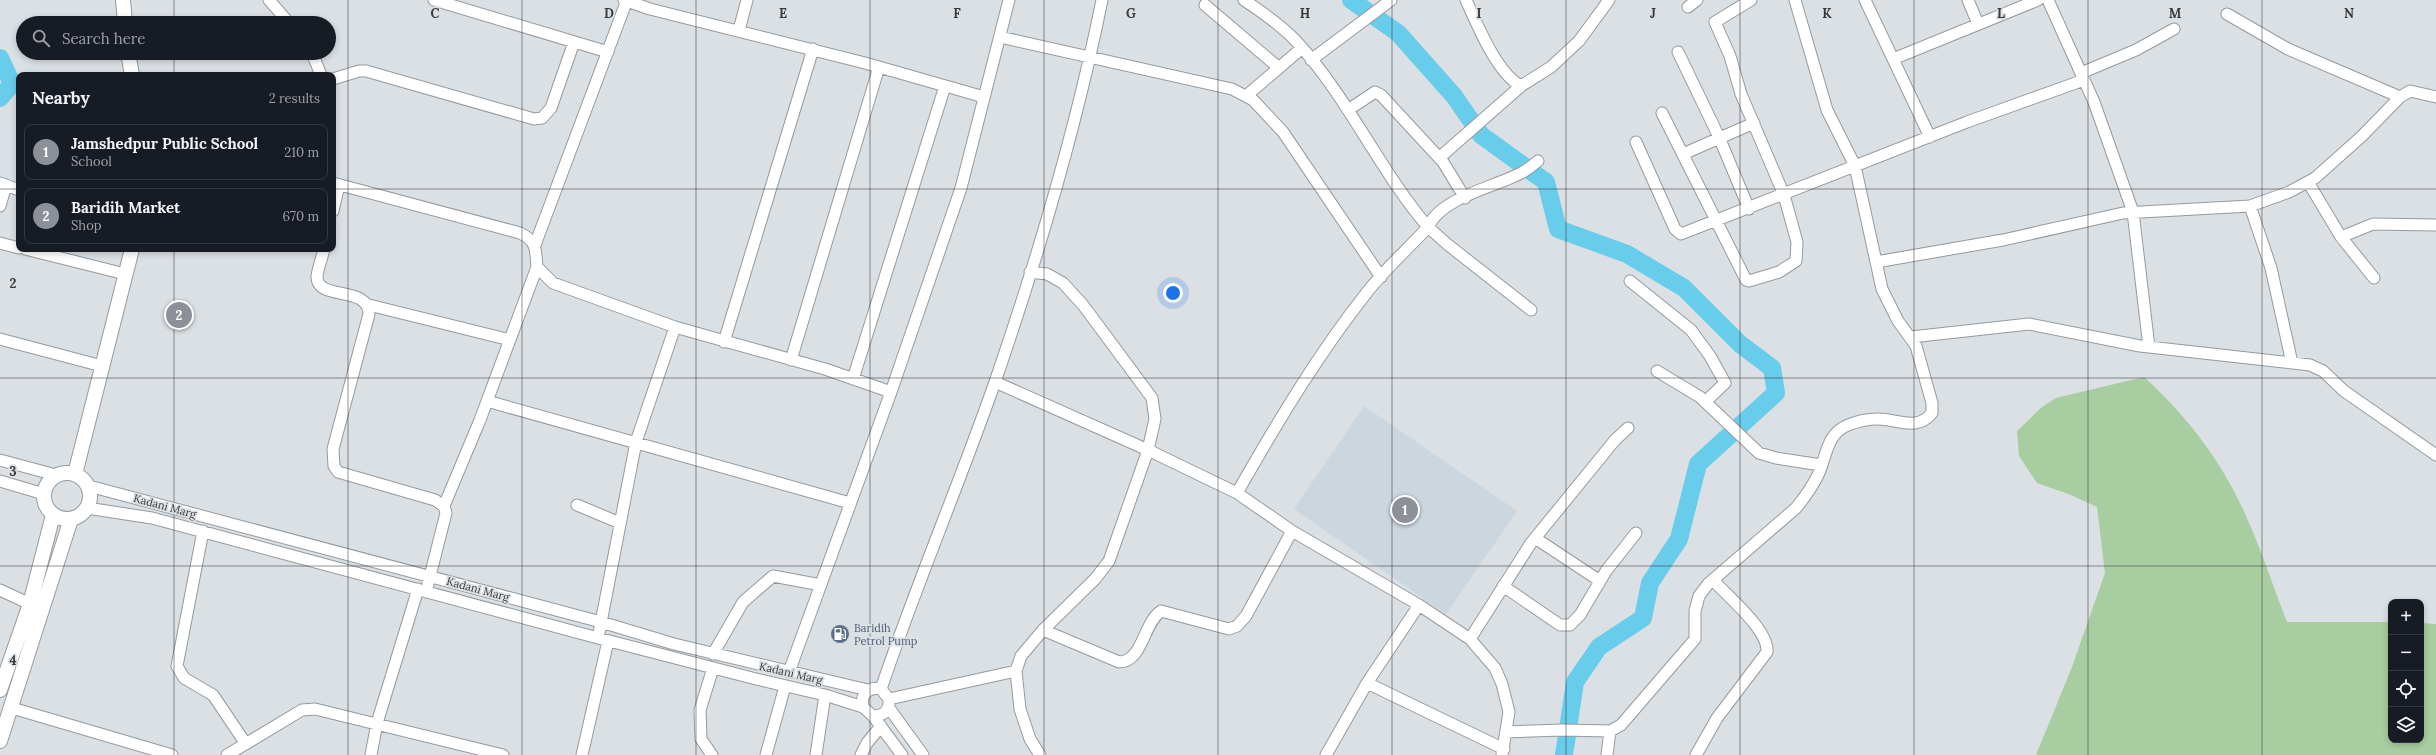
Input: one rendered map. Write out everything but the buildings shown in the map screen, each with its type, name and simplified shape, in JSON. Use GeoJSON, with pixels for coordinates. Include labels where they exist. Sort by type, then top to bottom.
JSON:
{"type":"FeatureCollection","features":[{"type":"Feature","properties":{"kind":"street"},"geometry":{"type":"LineString","coordinates":[[123,0],[124,16]]}},
{"type":"Feature","properties":{"kind":"street"},"geometry":{"type":"LineString","coordinates":[[269,0],[283,16]]}},
{"type":"Feature","properties":{"kind":"street"},"geometry":{"type":"LineString","coordinates":[[434,0],[608,52]]}},
{"type":"Feature","properties":{"kind":"street"},"geometry":{"type":"LineString","coordinates":[[372,755],[377,723],[422,591],[430,576],[446,513],[444,506],[487,401],[537,267],[535,245],[608,52],[626,0],[813,49],[984,97]]}},
{"type":"Feature","properties":{"kind":"street"},"geometry":{"type":"LineString","coordinates":[[739,30],[747,0]]}},
{"type":"Feature","properties":{"kind":"street"},"geometry":{"type":"LineString","coordinates":[[789,672],[891,392],[960,188],[1009,0]]}},
{"type":"Feature","properties":{"kind":"street"},"geometry":{"type":"LineString","coordinates":[[923,755],[881,689],[905,617],[995,382],[1048,216],[1090,57],[1102,0]]}},
{"type":"Feature","properties":{"kind":"street"},"geometry":{"type":"LineString","coordinates":[[1244,0],[1268,16],[1302,48],[1348,110],[1428,227],[1447,244],[1531,310]]}},
{"type":"Feature","properties":{"kind":"street"},"geometry":{"type":"LineString","coordinates":[[1311,60],[1360,24],[1379,6],[1391,0]]}},
{"type":"Feature","properties":{"kind":"street"},"geometry":{"type":"LineString","coordinates":[[1466,0],[1484,38],[1508,76],[1521,86]]}},
{"type":"Feature","properties":{"kind":"street"},"geometry":{"type":"LineString","coordinates":[[1439,158],[1521,86],[1551,67],[1579,41],[1609,0]]}},
{"type":"Feature","properties":{"kind":"street"},"geometry":{"type":"LineString","coordinates":[[1662,114],[1746,280],[1749,281],[1779,272],[1796,260],[1797,242],[1784,195],[1741,94],[1730,56],[1715,22],[1751,0]]}},
{"type":"Feature","properties":{"kind":"street"},"geometry":{"type":"LineString","coordinates":[[1506,732],[1562,730],[1610,731],[1621,725],[1695,639],[1695,611],[1699,596],[1713,580],[1796,508],[1806,496],[1821,465],[1832,437],[1847,425],[1864,420],[1880,419],[1911,424],[1923,421],[1932,413],[1932,403],[1916,346],[1911,337],[1898,321],[1882,289],[1855,166],[1827,110],[1795,0]]}},
{"type":"Feature","properties":{"kind":"street"},"geometry":{"type":"LineString","coordinates":[[1865,0],[1930,137]]}},
{"type":"Feature","properties":{"kind":"street"},"geometry":{"type":"LineString","coordinates":[[1968,0],[1978,24]]}},
{"type":"Feature","properties":{"kind":"street"},"geometry":{"type":"LineString","coordinates":[[1893,59],[2038,0]]}},
{"type":"Feature","properties":{"kind":"street"},"geometry":{"type":"LineString","coordinates":[[2048,0],[2082,76],[2133,212],[2149,347]]}},
{"type":"Feature","properties":{"kind":"street"},"geometry":{"type":"LineString","coordinates":[[1205,5],[1279,68]]}},
{"type":"Feature","properties":{"kind":"street"},"geometry":{"type":"LineString","coordinates":[[2227,14],[2288,50],[2400,97]]}},
{"type":"Feature","properties":{"kind":"street"},"geometry":{"type":"LineString","coordinates":[[1636,142],[1677,233],[1681,234],[1749,209],[2082,76],[2130,53],[2174,29]]}},
{"type":"Feature","properties":{"kind":"street"},"geometry":{"type":"LineString","coordinates":[[1000,37],[1232,89],[1246,96],[1266,112],[1283,132],[1381,277]]}},
{"type":"Feature","properties":{"kind":"street"},"geometry":{"type":"LineString","coordinates":[[336,78],[359,71],[366,71],[534,119],[542,118],[551,108],[574,42]]}},
{"type":"Feature","properties":{"kind":"street"},"geometry":{"type":"LineString","coordinates":[[1246,96],[1302,48]]}},
{"type":"Feature","properties":{"kind":"street"},"geometry":{"type":"LineString","coordinates":[[724,342],[813,49]]}},
{"type":"Feature","properties":{"kind":"street"},"geometry":{"type":"LineString","coordinates":[[1678,52],[1719,137],[1749,209]]}},
{"type":"Feature","properties":{"kind":"street"},"geometry":{"type":"LineString","coordinates":[[129,60],[131,72]]}},
{"type":"Feature","properties":{"kind":"street"},"geometry":{"type":"LineString","coordinates":[[315,60],[320,72]]}},
{"type":"Feature","properties":{"kind":"street"},"geometry":{"type":"LineString","coordinates":[[791,360],[879,67]]}},
{"type":"Feature","properties":{"kind":"street"},"geometry":{"type":"LineString","coordinates":[[852,379],[945,86]]}},
{"type":"Feature","properties":{"kind":"street"},"geometry":{"type":"LineString","coordinates":[[1876,262],[2003,240],[2133,212],[2250,206],[2289,192],[2315,178],[2362,136],[2400,97],[2410,91],[2436,97]]}},
{"type":"Feature","properties":{"kind":"street"},"geometry":{"type":"LineString","coordinates":[[1348,110],[1371,94],[1378,93],[1439,158],[1465,198]]}},
{"type":"Feature","properties":{"kind":"street"},"geometry":{"type":"LineString","coordinates":[[1683,154],[1754,123]]}},
{"type":"Feature","properties":{"kind":"street"},"geometry":{"type":"LineString","coordinates":[[1237,493],[1273,429],[1325,350],[1381,277],[1428,227],[1438,213],[1465,198],[1523,172],[1538,161]]}},
{"type":"Feature","properties":{"kind":"street"},"geometry":{"type":"LineString","coordinates":[[2308,182],[2341,237],[2374,278]]}},
{"type":"Feature","properties":{"kind":"street"},"geometry":{"type":"LineString","coordinates":[[0,206],[3,184],[16,189]]}},
{"type":"Feature","properties":{"kind":"street"},"geometry":{"type":"LineString","coordinates":[[336,184],[520,233],[531,239],[535,245]]}},
{"type":"Feature","properties":{"kind":"street"},"geometry":{"type":"LineString","coordinates":[[2250,206],[2272,268],[2292,363]]}},
{"type":"Feature","properties":{"kind":"street"},"geometry":{"type":"LineString","coordinates":[[2341,237],[2373,224],[2436,225]]}},
{"type":"Feature","properties":{"kind":"street"},"geometry":{"type":"LineString","coordinates":[[0,243],[16,247]]}},
{"type":"Feature","properties":{"kind":"street"},"geometry":{"type":"LineString","coordinates":[[37,252],[126,274]]}},
{"type":"Feature","properties":{"kind":"street"},"geometry":{"type":"LineString","coordinates":[[76,474],[131,252]]}},
{"type":"Feature","properties":{"kind":"street"},"geometry":{"type":"LineString","coordinates":[[323,252],[317,277],[319,285],[325,289],[364,300],[369,305],[510,340]]}},
{"type":"Feature","properties":{"kind":"street"},"geometry":{"type":"LineString","coordinates":[[537,267],[553,283],[675,327],[791,360],[891,392]]}},
{"type":"Feature","properties":{"kind":"street"},"geometry":{"type":"LineString","coordinates":[[1030,272],[1047,274],[1063,283],[1083,305],[1152,398],[1155,419],[1148,450],[1109,561],[1095,579],[1043,630],[1021,656],[1016,671],[1020,709],[1030,739],[1040,755]]}},
{"type":"Feature","properties":{"kind":"street"},"geometry":{"type":"LineString","coordinates":[[1630,281],[1691,330],[1714,362],[1725,383],[1705,402]]}},
{"type":"Feature","properties":{"kind":"street"},"geometry":{"type":"LineString","coordinates":[[369,305],[368,321],[333,449],[334,466],[338,472],[435,500],[444,506]]}},
{"type":"Feature","properties":{"kind":"street"},"geometry":{"type":"LineString","coordinates":[[1911,337],[2029,324],[2149,347],[2310,365],[2323,371],[2344,391],[2436,455]]}},
{"type":"Feature","properties":{"kind":"street"},"geometry":{"type":"LineString","coordinates":[[582,755],[603,640],[601,622],[636,442],[675,327]]}},
{"type":"Feature","properties":{"kind":"street"},"geometry":{"type":"LineString","coordinates":[[0,339],[102,366]]}},
{"type":"Feature","properties":{"kind":"street"},"geometry":{"type":"LineString","coordinates":[[1657,371],[1705,402],[1721,419],[1759,453],[1768,457],[1821,465]]}},
{"type":"Feature","properties":{"kind":"street"},"geometry":{"type":"LineString","coordinates":[[995,382],[1148,450],[1237,493],[1292,531],[1419,605],[1470,639],[1495,668],[1502,684],[1509,712],[1503,752],[1367,683]]}},
{"type":"Feature","properties":{"kind":"street"},"geometry":{"type":"LineString","coordinates":[[487,401],[850,503]]}},
{"type":"Feature","properties":{"kind":"street"},"geometry":{"type":"LineString","coordinates":[[1470,639],[1534,538],[1615,440],[1628,428]]}},
{"type":"Feature","properties":{"kind":"street"},"geometry":{"type":"LineString","coordinates":[[0,460],[56,475]]}},
{"type":"Feature","properties":{"kind":"street"},"geometry":{"type":"LineString","coordinates":[[63,472],[76,474],[89,486],[90,501],[88,508],[82,514],[71,519],[60,518],[53,515],[48,509],[44,494],[46,486],[56,475],[63,472]]}},
{"type":"Feature","properties":{"kind":"street"},"geometry":{"type":"LineString","coordinates":[[0,481],[44,494]]}},
{"type":"Feature","properties":{"kind":"street","name":"Kadani Marg"},"geometry":{"type":"LineString","coordinates":[[89,486],[601,622],[713,654],[868,690]]}},
{"type":"Feature","properties":{"kind":"street"},"geometry":{"type":"LineString","coordinates":[[577,506],[620,523]]}},
{"type":"Feature","properties":{"kind":"street","name":"Kadani Marg"},"geometry":{"type":"LineString","coordinates":[[88,508],[152,518],[603,640],[825,695],[863,707]]}},
{"type":"Feature","properties":{"kind":"street"},"geometry":{"type":"LineString","coordinates":[[0,690],[30,604],[53,515]]}},
{"type":"Feature","properties":{"kind":"street"},"geometry":{"type":"LineString","coordinates":[[0,741],[12,708],[71,519]]}},
{"type":"Feature","properties":{"kind":"street"},"geometry":{"type":"LineString","coordinates":[[1043,630],[1119,662],[1126,662],[1134,656],[1150,623],[1161,611],[1228,629],[1237,626],[1246,616],[1292,531]]}},
{"type":"Feature","properties":{"kind":"street"},"geometry":{"type":"LineString","coordinates":[[203,532],[177,666],[184,678],[213,695],[246,744]]}},
{"type":"Feature","properties":{"kind":"street"},"geometry":{"type":"LineString","coordinates":[[1504,586],[1565,626],[1570,625],[1580,615],[1600,581],[1636,533]]}},
{"type":"Feature","properties":{"kind":"street"},"geometry":{"type":"LineString","coordinates":[[1534,538],[1600,581]]}},
{"type":"Feature","properties":{"kind":"street"},"geometry":{"type":"LineString","coordinates":[[713,654],[743,602],[773,576],[821,584]]}},
{"type":"Feature","properties":{"kind":"street"},"geometry":{"type":"LineString","coordinates":[[1696,755],[1716,718],[1767,652],[1768,645],[1758,627],[1713,580]]}},
{"type":"Feature","properties":{"kind":"street"},"geometry":{"type":"LineString","coordinates":[[0,590],[30,604]]}},
{"type":"Feature","properties":{"kind":"street"},"geometry":{"type":"LineString","coordinates":[[1326,755],[1367,683],[1419,605]]}},
{"type":"Feature","properties":{"kind":"street"},"geometry":{"type":"LineString","coordinates":[[712,755],[702,740],[700,710],[713,668]]}},
{"type":"Feature","properties":{"kind":"street"},"geometry":{"type":"LineString","coordinates":[[873,716],[883,714],[889,703],[1016,671]]}},
{"type":"Feature","properties":{"kind":"street"},"geometry":{"type":"LineString","coordinates":[[766,755],[785,686]]}},
{"type":"Feature","properties":{"kind":"street"},"geometry":{"type":"LineString","coordinates":[[881,689],[868,690],[862,698],[863,707],[873,716],[902,755]]}},
{"type":"Feature","properties":{"kind":"street"},"geometry":{"type":"LineString","coordinates":[[816,755],[825,695]]}},
{"type":"Feature","properties":{"kind":"street"},"geometry":{"type":"LineString","coordinates":[[12,708],[154,753],[172,755]]}},
{"type":"Feature","properties":{"kind":"street"},"geometry":{"type":"LineString","coordinates":[[227,755],[302,710],[315,709],[503,755]]}},
{"type":"Feature","properties":{"kind":"street"},"geometry":{"type":"LineString","coordinates":[[861,755],[867,742],[881,726]]}},
{"type":"Feature","properties":{"kind":"street"},"geometry":{"type":"LineString","coordinates":[[1607,755],[1610,731]]}},
{"type":"Feature","properties":{"kind":"shaded area"},"geometry":{"type":"Polygon","coordinates":[[[1364,406],[1517,511],[1446,614],[1294,509],[1364,406]]]}},
{"type":"Feature","properties":{"kind":"green space"},"geometry":{"type":"Polygon","coordinates":[[[2144,377],[2189,424],[2215,459],[2226,477],[2237,496],[2252,529],[2287,622],[2388,622],[2388,743],[2424,743],[2424,623],[2436,624],[2436,755],[2036,755],[2072,667],[2105,573],[2097,507],[2071,495],[2037,483],[2019,456],[2017,431],[2042,407],[2056,398],[2144,377]]]}},
{"type":"Feature","properties":{"kind":"waterway"},"geometry":{"type":"LineString","coordinates":[[1351,0],[1398,33],[1454,96],[1481,135],[1546,182],[1558,229],[1627,254],[1684,288],[1740,344],[1772,368],[1776,393],[1698,464],[1679,539],[1650,583],[1643,618],[1599,647],[1575,682],[1564,755]]}},
{"type":"Feature","properties":{"kind":"waterway"},"geometry":{"type":"LineString","coordinates":[[0,58],[12,84],[0,98]]}},
{"type":"Feature","properties":{"kind":"place","name":"Baridih Market"},"geometry":{"type":"Point","coordinates":[179,315]}},
{"type":"Feature","properties":{"kind":"place","name":"Jamshedpur Public School"},"geometry":{"type":"Point","coordinates":[1405,510]}},
{"type":"Feature","properties":{"kind":"place","name":"Baridih Petrol Pump"},"geometry":{"type":"Point","coordinates":[840,634]}}]}
